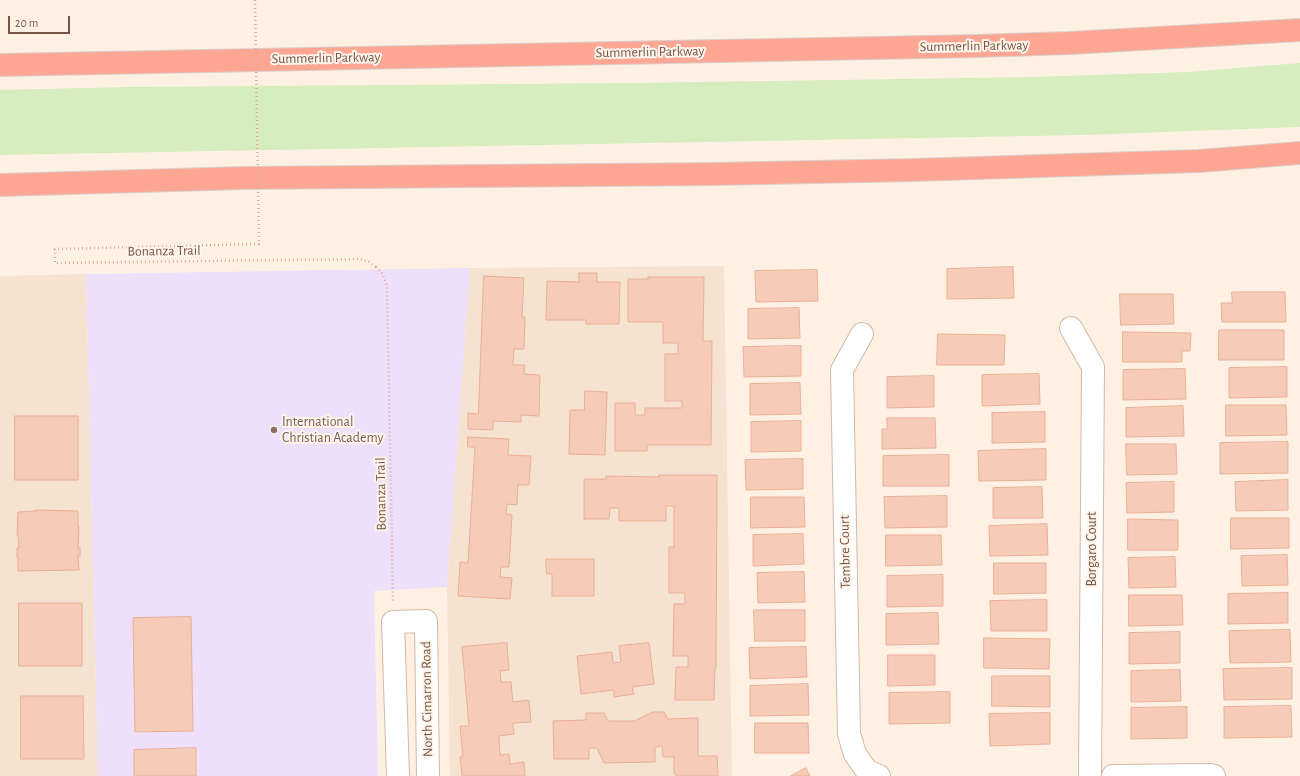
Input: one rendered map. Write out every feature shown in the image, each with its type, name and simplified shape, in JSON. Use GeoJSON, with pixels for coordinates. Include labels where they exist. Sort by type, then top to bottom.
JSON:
{"type":"FeatureCollection","features":[{"type":"Feature","properties":{"kind":"highway","name":"Summerlin Parkway"},"geometry":{"type":"LineString","coordinates":[[0,65],[993,46],[1300,30]]}},
{"type":"Feature","properties":{"kind":"highway"},"geometry":{"type":"LineString","coordinates":[[0,185],[244,178],[681,174],[907,170],[1199,161],[1300,153]]}},
{"type":"Feature","properties":{"kind":"street","name":"Borgaro Court"},"geometry":{"type":"LineString","coordinates":[[1071,328],[1093,367],[1090,776]]}},
{"type":"Feature","properties":{"kind":"street","name":"Tembre Court"},"geometry":{"type":"LineString","coordinates":[[862,334],[842,370],[849,734],[855,754],[873,774]]}},
{"type":"Feature","properties":{"kind":"street","name":"North Cimarron Road"},"geometry":{"type":"LineString","coordinates":[[393,622],[426,621],[428,776]]}},
{"type":"Feature","properties":{"kind":"street"},"geometry":{"type":"LineString","coordinates":[[393,622],[398,776]]}},
{"type":"Feature","properties":{"kind":"street"},"geometry":{"type":"LineString","coordinates":[[1113,776],[1214,776]]}},
{"type":"Feature","properties":{"kind":"path","name":"Bonanza Trail"},"geometry":{"type":"LineString","coordinates":[[255,0],[259,244],[55,249],[55,263],[360,259],[369,262],[383,274],[387,288],[393,622]]}},
{"type":"Feature","properties":{"kind":"shaded area"},"geometry":{"type":"Polygon","coordinates":[[[724,266],[732,776],[450,776],[447,587],[470,268],[724,266]]]}},
{"type":"Feature","properties":{"kind":"shaded area","name":"International Christian Academy"},"geometry":{"type":"Polygon","coordinates":[[[470,268],[447,587],[374,591],[378,776],[98,776],[86,274],[470,268]]]}},
{"type":"Feature","properties":{"kind":"shaded area"},"geometry":{"type":"Polygon","coordinates":[[[86,274],[98,776],[0,776],[0,276],[86,274]]]}},
{"type":"Feature","properties":{"kind":"green space"},"geometry":{"type":"Polygon","coordinates":[[[1300,63],[1300,127],[1083,135],[0,155],[0,90],[126,87],[636,83],[1032,77],[1188,72],[1300,63]]]}},
{"type":"Feature","properties":{"kind":"building"},"geometry":{"type":"Polygon","coordinates":[[[1013,267],[1014,298],[947,299],[947,269],[1013,267]]]}},
{"type":"Feature","properties":{"kind":"building"},"geometry":{"type":"Polygon","coordinates":[[[817,270],[818,301],[756,302],[755,271],[817,270]]]}},
{"type":"Feature","properties":{"kind":"building"},"geometry":{"type":"Polygon","coordinates":[[[579,273],[597,273],[597,282],[620,282],[619,324],[586,324],[586,320],[546,320],[547,281],[579,282],[579,273]]]}},
{"type":"Feature","properties":{"kind":"building"},"geometry":{"type":"Polygon","coordinates":[[[484,276],[524,278],[522,317],[525,317],[524,349],[514,349],[513,365],[525,365],[524,374],[540,375],[539,416],[521,415],[521,422],[493,421],[493,430],[468,429],[468,413],[478,414],[484,276]]]}},
{"type":"Feature","properties":{"kind":"building"},"geometry":{"type":"Polygon","coordinates":[[[648,277],[704,277],[703,341],[712,341],[711,445],[647,445],[647,451],[615,451],[615,403],[635,403],[635,415],[645,415],[645,408],[682,408],[682,401],[665,401],[665,354],[678,354],[678,343],[663,343],[663,322],[628,322],[628,279],[648,279],[648,277]]]}},
{"type":"Feature","properties":{"kind":"building"},"geometry":{"type":"Polygon","coordinates":[[[1232,292],[1285,292],[1286,322],[1222,322],[1221,303],[1232,303],[1232,292]]]}},
{"type":"Feature","properties":{"kind":"building"},"geometry":{"type":"Polygon","coordinates":[[[1120,294],[1173,294],[1174,324],[1121,325],[1120,294]]]}},
{"type":"Feature","properties":{"kind":"building"},"geometry":{"type":"Polygon","coordinates":[[[799,308],[800,338],[748,339],[748,309],[799,308]]]}},
{"type":"Feature","properties":{"kind":"building"},"geometry":{"type":"Polygon","coordinates":[[[1219,330],[1284,330],[1284,360],[1219,360],[1219,330]]]}},
{"type":"Feature","properties":{"kind":"building"},"geometry":{"type":"Polygon","coordinates":[[[1123,332],[1191,333],[1190,351],[1182,351],[1182,362],[1123,362],[1123,332]]]}},
{"type":"Feature","properties":{"kind":"building"},"geometry":{"type":"Polygon","coordinates":[[[938,334],[1005,335],[1004,365],[937,365],[938,334]]]}},
{"type":"Feature","properties":{"kind":"building"},"geometry":{"type":"Polygon","coordinates":[[[801,346],[801,376],[744,377],[743,347],[801,346]]]}},
{"type":"Feature","properties":{"kind":"building"},"geometry":{"type":"Polygon","coordinates":[[[1287,367],[1287,397],[1229,398],[1229,368],[1287,367]]]}},
{"type":"Feature","properties":{"kind":"building"},"geometry":{"type":"Polygon","coordinates":[[[1185,369],[1186,399],[1123,400],[1123,370],[1185,369]]]}},
{"type":"Feature","properties":{"kind":"building"},"geometry":{"type":"Polygon","coordinates":[[[1039,374],[1040,404],[982,406],[982,375],[1039,374]]]}},
{"type":"Feature","properties":{"kind":"building"},"geometry":{"type":"Polygon","coordinates":[[[934,376],[934,407],[887,408],[887,377],[934,376]]]}},
{"type":"Feature","properties":{"kind":"building"},"geometry":{"type":"Polygon","coordinates":[[[800,383],[801,414],[750,415],[750,384],[800,383]]]}},
{"type":"Feature","properties":{"kind":"building"},"geometry":{"type":"Polygon","coordinates":[[[585,391],[607,392],[605,455],[569,454],[570,410],[584,410],[585,391]]]}},
{"type":"Feature","properties":{"kind":"building"},"geometry":{"type":"Polygon","coordinates":[[[1226,405],[1286,405],[1287,435],[1226,436],[1226,405]]]}},
{"type":"Feature","properties":{"kind":"building"},"geometry":{"type":"Polygon","coordinates":[[[1183,406],[1184,436],[1126,437],[1126,408],[1183,406]]]}},
{"type":"Feature","properties":{"kind":"building"},"geometry":{"type":"Polygon","coordinates":[[[1045,412],[1045,442],[992,443],[992,413],[1045,412]]]}},
{"type":"Feature","properties":{"kind":"building"},"geometry":{"type":"Polygon","coordinates":[[[15,416],[78,416],[78,480],[15,480],[15,416]]]}},
{"type":"Feature","properties":{"kind":"building"},"geometry":{"type":"Polygon","coordinates":[[[887,418],[935,418],[936,448],[882,449],[882,429],[887,429],[887,418]]]}},
{"type":"Feature","properties":{"kind":"building"},"geometry":{"type":"Polygon","coordinates":[[[801,421],[801,451],[751,452],[751,422],[801,421]]]}},
{"type":"Feature","properties":{"kind":"building"},"geometry":{"type":"Polygon","coordinates":[[[468,437],[509,439],[508,455],[531,456],[529,485],[518,485],[517,505],[507,504],[506,514],[512,515],[509,567],[501,567],[500,577],[512,578],[510,599],[458,596],[460,562],[468,563],[475,447],[468,447],[468,437]]]}},
{"type":"Feature","properties":{"kind":"building"},"geometry":{"type":"Polygon","coordinates":[[[1288,442],[1288,473],[1220,474],[1220,443],[1288,442]]]}},
{"type":"Feature","properties":{"kind":"building"},"geometry":{"type":"Polygon","coordinates":[[[1126,444],[1176,444],[1177,474],[1127,475],[1126,444]]]}},
{"type":"Feature","properties":{"kind":"building"},"geometry":{"type":"Polygon","coordinates":[[[1046,449],[1046,480],[979,481],[978,451],[1046,449]]]}},
{"type":"Feature","properties":{"kind":"building"},"geometry":{"type":"Polygon","coordinates":[[[949,455],[949,486],[883,486],[883,456],[949,455]]]}},
{"type":"Feature","properties":{"kind":"building"},"geometry":{"type":"Polygon","coordinates":[[[803,459],[803,489],[746,490],[745,460],[803,459]]]}},
{"type":"Feature","properties":{"kind":"building"},"geometry":{"type":"Polygon","coordinates":[[[659,475],[717,475],[716,668],[714,700],[675,700],[676,667],[688,667],[688,656],[673,656],[674,604],[685,604],[685,593],[669,593],[669,547],[674,547],[674,506],[666,506],[666,521],[619,521],[619,508],[610,508],[609,519],[584,519],[584,479],[606,479],[606,476],[659,477],[659,475]]]}},
{"type":"Feature","properties":{"kind":"building"},"geometry":{"type":"Polygon","coordinates":[[[1288,480],[1288,510],[1236,511],[1235,482],[1288,480]]]}},
{"type":"Feature","properties":{"kind":"building"},"geometry":{"type":"Polygon","coordinates":[[[1174,482],[1174,512],[1127,513],[1126,483],[1174,482]]]}},
{"type":"Feature","properties":{"kind":"building"},"geometry":{"type":"Polygon","coordinates":[[[1042,487],[1043,518],[993,518],[993,488],[1042,487]]]}},
{"type":"Feature","properties":{"kind":"building"},"geometry":{"type":"Polygon","coordinates":[[[947,496],[947,527],[885,528],[884,497],[947,496]]]}},
{"type":"Feature","properties":{"kind":"building"},"geometry":{"type":"Polygon","coordinates":[[[751,497],[804,497],[805,527],[751,528],[751,497]]]}},
{"type":"Feature","properties":{"kind":"building"},"geometry":{"type":"Polygon","coordinates":[[[36,510],[78,511],[78,548],[80,548],[80,556],[78,556],[79,570],[18,571],[18,512],[36,510]]]}},
{"type":"Feature","properties":{"kind":"building"},"geometry":{"type":"Polygon","coordinates":[[[1231,518],[1289,518],[1289,548],[1231,549],[1231,518]]]}},
{"type":"Feature","properties":{"kind":"building"},"geometry":{"type":"Polygon","coordinates":[[[1128,519],[1178,520],[1178,550],[1128,550],[1128,519]]]}},
{"type":"Feature","properties":{"kind":"building"},"geometry":{"type":"Polygon","coordinates":[[[1047,524],[1048,555],[990,556],[989,526],[1047,524]]]}},
{"type":"Feature","properties":{"kind":"building"},"geometry":{"type":"Polygon","coordinates":[[[803,534],[804,564],[753,566],[753,535],[803,534]]]}},
{"type":"Feature","properties":{"kind":"building"},"geometry":{"type":"Polygon","coordinates":[[[886,535],[941,535],[942,565],[886,566],[886,535]]]}},
{"type":"Feature","properties":{"kind":"building"},"geometry":{"type":"Polygon","coordinates":[[[1287,555],[1288,585],[1242,586],[1241,556],[1287,555]]]}},
{"type":"Feature","properties":{"kind":"building"},"geometry":{"type":"Polygon","coordinates":[[[1175,557],[1176,587],[1129,588],[1128,558],[1175,557]]]}},
{"type":"Feature","properties":{"kind":"building"},"geometry":{"type":"Polygon","coordinates":[[[546,559],[594,559],[594,596],[552,596],[552,574],[547,574],[546,559]]]}},
{"type":"Feature","properties":{"kind":"building"},"geometry":{"type":"Polygon","coordinates":[[[994,563],[1046,563],[1046,593],[994,594],[994,563]]]}},
{"type":"Feature","properties":{"kind":"building"},"geometry":{"type":"Polygon","coordinates":[[[804,572],[805,602],[758,603],[757,573],[804,572]]]}},
{"type":"Feature","properties":{"kind":"building"},"geometry":{"type":"Polygon","coordinates":[[[943,575],[943,606],[887,607],[887,576],[943,575]]]}},
{"type":"Feature","properties":{"kind":"building"},"geometry":{"type":"Polygon","coordinates":[[[1288,593],[1288,623],[1228,624],[1228,594],[1288,593]]]}},
{"type":"Feature","properties":{"kind":"building"},"geometry":{"type":"Polygon","coordinates":[[[1129,595],[1182,595],[1183,625],[1129,626],[1129,595]]]}},
{"type":"Feature","properties":{"kind":"building"},"geometry":{"type":"Polygon","coordinates":[[[1047,600],[1047,631],[991,631],[990,601],[1047,600]]]}},
{"type":"Feature","properties":{"kind":"building"},"geometry":{"type":"Polygon","coordinates":[[[19,603],[82,603],[82,666],[19,666],[19,603]]]}},
{"type":"Feature","properties":{"kind":"building"},"geometry":{"type":"Polygon","coordinates":[[[754,610],[805,610],[805,641],[755,641],[754,610]]]}},
{"type":"Feature","properties":{"kind":"building"},"geometry":{"type":"Polygon","coordinates":[[[938,613],[939,644],[886,645],[886,614],[938,613]]]}},
{"type":"Feature","properties":{"kind":"building"},"geometry":{"type":"Polygon","coordinates":[[[191,617],[193,731],[135,732],[133,618],[191,617]]]}},
{"type":"Feature","properties":{"kind":"building"},"geometry":{"type":"Polygon","coordinates":[[[1290,630],[1291,662],[1230,663],[1229,631],[1290,630]]]}},
{"type":"Feature","properties":{"kind":"building"},"geometry":{"type":"Polygon","coordinates":[[[1180,632],[1180,663],[1129,664],[1129,633],[1180,632]]]}},
{"type":"Feature","properties":{"kind":"building"},"geometry":{"type":"Polygon","coordinates":[[[984,638],[1050,639],[1049,669],[984,668],[984,638]]]}},
{"type":"Feature","properties":{"kind":"building"},"geometry":{"type":"Polygon","coordinates":[[[507,643],[509,670],[500,671],[501,682],[511,682],[513,702],[529,700],[531,722],[513,723],[514,734],[499,736],[500,755],[509,754],[510,764],[524,762],[525,776],[462,776],[460,757],[463,756],[460,726],[469,726],[462,647],[507,643]]]}},
{"type":"Feature","properties":{"kind":"building"},"geometry":{"type":"Polygon","coordinates":[[[649,643],[654,684],[632,687],[634,694],[614,697],[614,690],[581,694],[577,656],[612,652],[613,663],[621,662],[619,646],[649,643]]]}},
{"type":"Feature","properties":{"kind":"building"},"geometry":{"type":"Polygon","coordinates":[[[806,647],[807,677],[750,679],[749,648],[806,647]]]}},
{"type":"Feature","properties":{"kind":"building"},"geometry":{"type":"Polygon","coordinates":[[[888,655],[935,655],[935,685],[888,686],[888,655]]]}},
{"type":"Feature","properties":{"kind":"building"},"geometry":{"type":"Polygon","coordinates":[[[1292,668],[1292,699],[1224,700],[1223,669],[1292,668]]]}},
{"type":"Feature","properties":{"kind":"building"},"geometry":{"type":"Polygon","coordinates":[[[1180,670],[1181,701],[1131,702],[1131,671],[1180,670]]]}},
{"type":"Feature","properties":{"kind":"building"},"geometry":{"type":"Polygon","coordinates":[[[992,676],[1050,676],[1050,707],[992,706],[992,676]]]}},
{"type":"Feature","properties":{"kind":"building"},"geometry":{"type":"Polygon","coordinates":[[[808,684],[809,715],[750,716],[750,686],[808,684]]]}},
{"type":"Feature","properties":{"kind":"building"},"geometry":{"type":"Polygon","coordinates":[[[950,692],[950,723],[889,724],[889,693],[950,692]]]}},
{"type":"Feature","properties":{"kind":"building"},"geometry":{"type":"Polygon","coordinates":[[[21,696],[83,696],[84,759],[21,759],[21,696]]]}},
{"type":"Feature","properties":{"kind":"building"},"geometry":{"type":"Polygon","coordinates":[[[1291,706],[1292,737],[1224,738],[1224,707],[1291,706]]]}},
{"type":"Feature","properties":{"kind":"building"},"geometry":{"type":"Polygon","coordinates":[[[1187,707],[1187,738],[1131,739],[1131,708],[1187,707]]]}},
{"type":"Feature","properties":{"kind":"building"},"geometry":{"type":"Polygon","coordinates":[[[653,712],[664,712],[668,719],[698,718],[698,756],[717,756],[718,776],[676,776],[674,772],[674,757],[663,757],[662,745],[655,748],[655,762],[604,763],[597,748],[589,748],[589,759],[554,759],[553,721],[586,720],[586,713],[604,713],[608,721],[634,721],[653,712]]]}},
{"type":"Feature","properties":{"kind":"building"},"geometry":{"type":"Polygon","coordinates":[[[1050,713],[1050,744],[990,746],[989,714],[1050,713]]]}},
{"type":"Feature","properties":{"kind":"building"},"geometry":{"type":"Polygon","coordinates":[[[755,723],[808,723],[809,753],[755,753],[755,723]]]}},
{"type":"Feature","properties":{"kind":"building"},"geometry":{"type":"Polygon","coordinates":[[[196,748],[196,776],[134,776],[134,750],[196,748]]]}},
{"type":"Feature","properties":{"kind":"building"},"geometry":{"type":"Polygon","coordinates":[[[806,768],[810,776],[791,776],[806,768]]]}},
{"type":"Feature","properties":{"kind":"place","name":"International Christian Academy"},"geometry":{"type":"Point","coordinates":[274,430]}}]}
